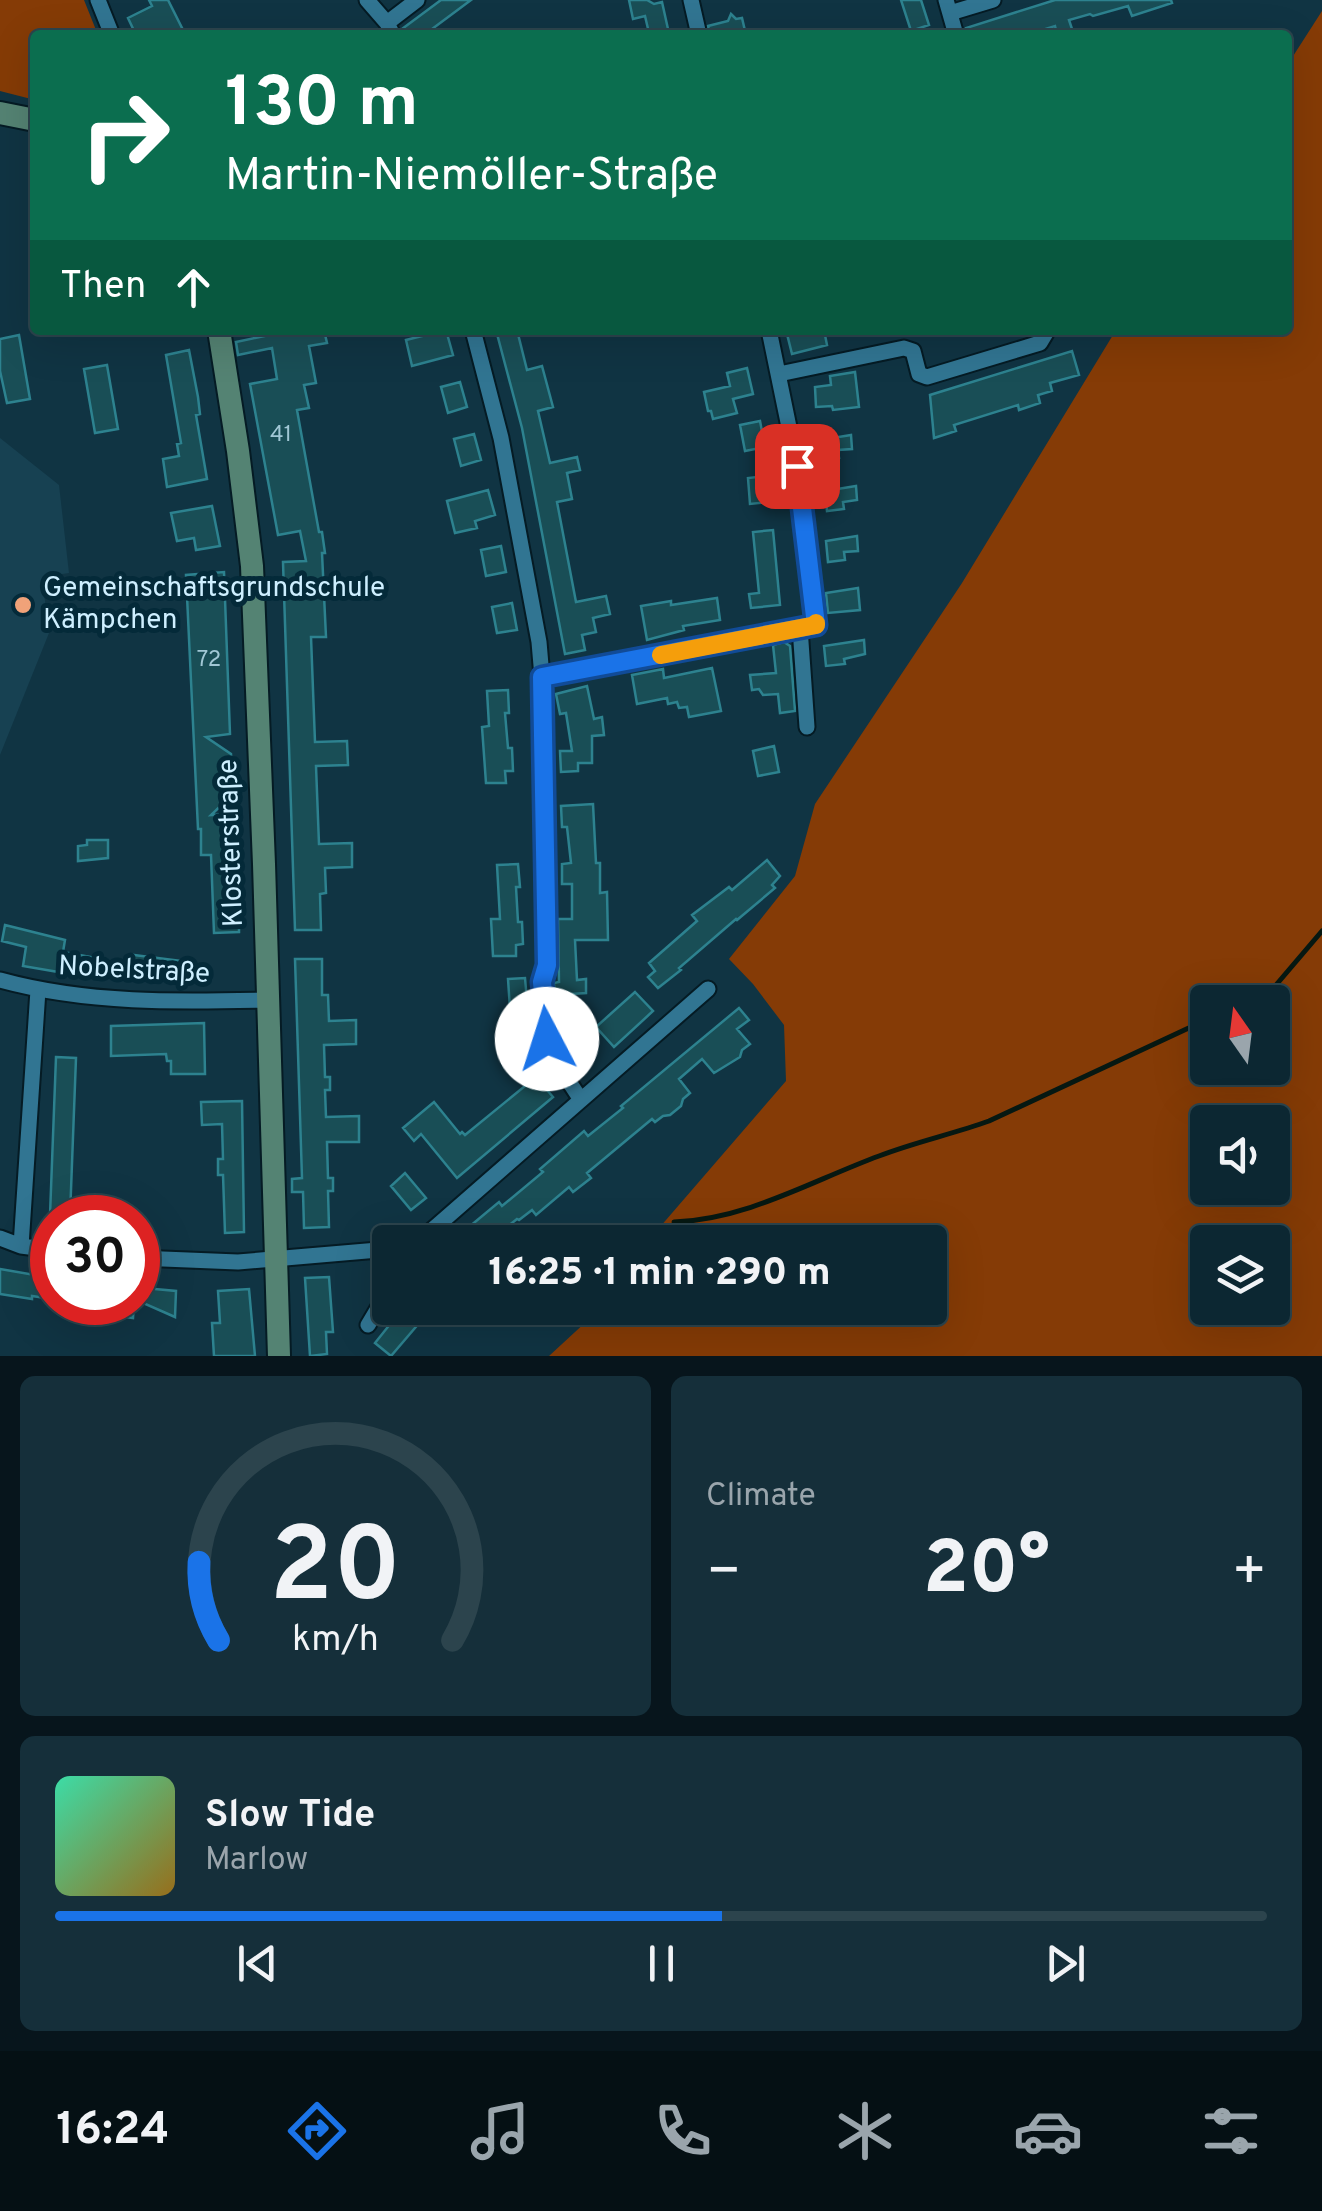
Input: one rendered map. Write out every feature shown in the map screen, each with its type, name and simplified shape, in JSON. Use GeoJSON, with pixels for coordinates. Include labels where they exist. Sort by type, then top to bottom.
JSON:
{"type":"FeatureCollection","features":[{"type":"Feature","properties":{"kind":"main road"},"geometry":{"type":"LineString","coordinates":[[0,113],[30,119]]}},
{"type":"Feature","properties":{"kind":"main road","name":"Klosterstraße"},"geometry":{"type":"LineString","coordinates":[[220,335],[252,566],[279,1356]]}},
{"type":"Feature","properties":{"kind":"street"},"geometry":{"type":"LineString","coordinates":[[98,0],[110,30]]}},
{"type":"Feature","properties":{"kind":"street"},"geometry":{"type":"LineString","coordinates":[[367,0],[390,29],[416,0]]}},
{"type":"Feature","properties":{"kind":"street"},"geometry":{"type":"LineString","coordinates":[[690,0],[698,30]]}},
{"type":"Feature","properties":{"kind":"street"},"geometry":{"type":"LineString","coordinates":[[948,6],[993,0]]}},
{"type":"Feature","properties":{"kind":"street"},"geometry":{"type":"LineString","coordinates":[[474,335],[501,438],[539,642],[547,965],[542,982],[547,1039]]}},
{"type":"Feature","properties":{"kind":"street"},"geometry":{"type":"LineString","coordinates":[[542,677],[816,625],[797,466],[770,335]]}},
{"type":"Feature","properties":{"kind":"street"},"geometry":{"type":"LineString","coordinates":[[779,374],[904,348],[913,351],[920,374],[927,377],[1042,337]]}},
{"type":"Feature","properties":{"kind":"street"},"geometry":{"type":"LineString","coordinates":[[800,628],[808,727]]}},
{"type":"Feature","properties":{"kind":"street","name":"Nobelstraße"},"geometry":{"type":"LineString","coordinates":[[0,980],[38,990],[152,1002],[267,1000]]}},
{"type":"Feature","properties":{"kind":"street"},"geometry":{"type":"LineString","coordinates":[[438,1225],[708,989]]}},
{"type":"Feature","properties":{"kind":"street"},"geometry":{"type":"LineString","coordinates":[[20,1246],[38,990]]}},
{"type":"Feature","properties":{"kind":"street"},"geometry":{"type":"LineString","coordinates":[[562,1071],[580,1100]]}},
{"type":"Feature","properties":{"kind":"street"},"geometry":{"type":"LineString","coordinates":[[0,1238],[30,1247]]}},
{"type":"Feature","properties":{"kind":"street"},"geometry":{"type":"LineString","coordinates":[[160,1259],[238,1262],[372,1250]]}},
{"type":"Feature","properties":{"kind":"street"},"geometry":{"type":"LineString","coordinates":[[368,1325],[372,1318]]}},
{"type":"Feature","properties":{"kind":"shaded area"},"geometry":{"type":"Polygon","coordinates":[[[0,0],[84,0],[96,30],[30,30],[30,99],[0,91],[0,0]]]}},
{"type":"Feature","properties":{"kind":"shaded area"},"geometry":{"type":"Polygon","coordinates":[[[1322,11],[1322,1356],[549,1356],[583,1325],[947,1325],[947,1225],[662,1225],[786,1081],[784,1025],[729,959],[795,876],[815,804],[962,583],[1113,335],[1292,335],[1292,58],[1322,11]]]}},
{"type":"Feature","properties":{"kind":"shaded area","name":"Gemeinschaftsgrundschule Kämpchen"},"geometry":{"type":"Polygon","coordinates":[[[0,438],[59,485],[69,573],[42,577],[49,633],[0,755],[0,438]]]}},
{"type":"Feature","properties":{"kind":"building"},"geometry":{"type":"Polygon","coordinates":[[[149,0],[168,0],[182,28],[134,30],[128,18],[152,6],[149,0]]]}},
{"type":"Feature","properties":{"kind":"building"},"geometry":{"type":"Polygon","coordinates":[[[441,0],[471,0],[431,30],[402,29],[441,0]]]}},
{"type":"Feature","properties":{"kind":"building"},"geometry":{"type":"Polygon","coordinates":[[[629,0],[662,2],[668,29],[648,30],[645,16],[633,19],[629,0]]]}},
{"type":"Feature","properties":{"kind":"building"},"geometry":{"type":"Polygon","coordinates":[[[901,0],[921,0],[929,25],[911,30],[901,0]]]}},
{"type":"Feature","properties":{"kind":"building"},"geometry":{"type":"Polygon","coordinates":[[[1055,0],[1172,3],[1132,16],[1128,6],[1090,14],[1069,20],[1069,30],[1056,30],[1055,26],[1042,30],[966,28],[1055,0]]]}},
{"type":"Feature","properties":{"kind":"building"},"geometry":{"type":"Polygon","coordinates":[[[731,14],[742,18],[745,30],[709,30],[708,26],[728,21],[731,14]]]}},
{"type":"Feature","properties":{"kind":"building"},"geometry":{"type":"Polygon","coordinates":[[[19,335],[30,399],[7,403],[0,371],[0,339],[19,335]]]}},
{"type":"Feature","properties":{"kind":"building"},"geometry":{"type":"Polygon","coordinates":[[[269,335],[325,335],[327,343],[309,346],[316,383],[304,385],[309,408],[297,410],[325,553],[326,637],[311,637],[315,742],[347,741],[348,765],[316,766],[319,844],[352,843],[352,867],[325,868],[326,893],[320,894],[321,930],[295,930],[283,562],[306,561],[300,531],[278,535],[250,384],[277,379],[272,348],[238,355],[236,342],[269,335]]]}},
{"type":"Feature","properties":{"kind":"building"},"geometry":{"type":"Polygon","coordinates":[[[447,335],[453,355],[412,366],[406,340],[447,335]]]}},
{"type":"Feature","properties":{"kind":"building"},"geometry":{"type":"Polygon","coordinates":[[[497,335],[518,335],[527,370],[542,366],[553,407],[538,411],[550,463],[577,457],[580,470],[567,473],[572,499],[557,502],[576,602],[606,596],[610,614],[593,618],[596,632],[582,635],[585,650],[565,654],[522,428],[497,335]]]}},
{"type":"Feature","properties":{"kind":"building"},"geometry":{"type":"Polygon","coordinates":[[[787,335],[825,335],[827,345],[792,354],[787,335]]]}},
{"type":"Feature","properties":{"kind":"building"},"geometry":{"type":"Polygon","coordinates":[[[189,350],[207,479],[167,487],[163,459],[179,456],[177,444],[181,443],[166,355],[189,350]]]}},
{"type":"Feature","properties":{"kind":"building"},"geometry":{"type":"Polygon","coordinates":[[[1072,351],[1079,375],[1050,383],[1052,391],[1038,395],[1040,403],[1019,410],[1018,405],[954,425],[956,431],[934,438],[930,395],[1072,351]]]}},
{"type":"Feature","properties":{"kind":"building"},"geometry":{"type":"Polygon","coordinates":[[[107,365],[118,429],[95,433],[84,369],[107,365]]]}},
{"type":"Feature","properties":{"kind":"building"},"geometry":{"type":"Polygon","coordinates":[[[747,368],[753,394],[733,399],[737,413],[713,419],[704,392],[730,386],[727,373],[747,368]]]}},
{"type":"Feature","properties":{"kind":"building"},"geometry":{"type":"Polygon","coordinates":[[[855,372],[859,407],[816,407],[815,387],[831,385],[830,376],[855,372]]]}},
{"type":"Feature","properties":{"kind":"building"},"geometry":{"type":"Polygon","coordinates":[[[460,382],[467,407],[448,413],[441,387],[460,382]]]}},
{"type":"Feature","properties":{"kind":"building"},"geometry":{"type":"Polygon","coordinates":[[[760,421],[765,447],[745,451],[740,425],[760,421]]]}},
{"type":"Feature","properties":{"kind":"building"},"geometry":{"type":"Polygon","coordinates":[[[474,434],[481,460],[461,466],[454,439],[474,434]]]}},
{"type":"Feature","properties":{"kind":"building"},"geometry":{"type":"Polygon","coordinates":[[[851,435],[852,449],[838,450],[839,458],[822,460],[820,440],[851,435]]]}},
{"type":"Feature","properties":{"kind":"building"},"geometry":{"type":"Polygon","coordinates":[[[767,476],[770,502],[750,504],[748,478],[767,476]]]}},
{"type":"Feature","properties":{"kind":"building"},"geometry":{"type":"Polygon","coordinates":[[[856,486],[857,500],[843,502],[844,509],[827,511],[825,491],[856,486]]]}},
{"type":"Feature","properties":{"kind":"building"},"geometry":{"type":"Polygon","coordinates":[[[488,490],[495,515],[475,521],[477,528],[455,533],[447,501],[488,490]]]}},
{"type":"Feature","properties":{"kind":"building"},"geometry":{"type":"Polygon","coordinates":[[[212,506],[220,546],[196,550],[194,538],[177,541],[171,513],[212,506]]]}},
{"type":"Feature","properties":{"kind":"building"},"geometry":{"type":"Polygon","coordinates":[[[773,530],[780,605],[751,608],[749,594],[759,593],[753,532],[773,530]]]}},
{"type":"Feature","properties":{"kind":"building"},"geometry":{"type":"Polygon","coordinates":[[[857,536],[858,551],[844,552],[845,560],[828,562],[826,541],[857,536]]]}},
{"type":"Feature","properties":{"kind":"building"},"geometry":{"type":"Polygon","coordinates":[[[501,546],[506,572],[486,576],[481,550],[501,546]]]}},
{"type":"Feature","properties":{"kind":"building"},"geometry":{"type":"Polygon","coordinates":[[[224,572],[230,734],[206,737],[231,754],[233,794],[211,815],[234,814],[239,932],[214,933],[211,855],[201,855],[198,829],[186,575],[224,572]]]}},
{"type":"Feature","properties":{"kind":"building"},"geometry":{"type":"Polygon","coordinates":[[[858,588],[860,610],[828,613],[826,593],[858,588]]]}},
{"type":"Feature","properties":{"kind":"building"},"geometry":{"type":"Polygon","coordinates":[[[717,598],[720,620],[683,626],[684,630],[647,640],[641,606],[717,598]]]}},
{"type":"Feature","properties":{"kind":"building"},"geometry":{"type":"Polygon","coordinates":[[[512,603],[517,630],[497,633],[492,607],[512,603]]]}},
{"type":"Feature","properties":{"kind":"building"},"geometry":{"type":"Polygon","coordinates":[[[864,640],[865,654],[844,659],[845,664],[826,666],[824,646],[864,640]]]}},
{"type":"Feature","properties":{"kind":"building"},"geometry":{"type":"Polygon","coordinates":[[[784,642],[790,646],[795,711],[780,713],[778,694],[763,695],[759,689],[752,690],[750,675],[776,673],[773,645],[784,642]]]}},
{"type":"Feature","properties":{"kind":"building"},"geometry":{"type":"Polygon","coordinates":[[[712,668],[721,711],[689,717],[687,707],[679,708],[677,702],[668,704],[667,698],[637,704],[632,675],[663,669],[664,678],[712,668]]]}},
{"type":"Feature","properties":{"kind":"building"},"geometry":{"type":"Polygon","coordinates":[[[587,686],[594,719],[602,717],[604,735],[592,736],[592,763],[578,763],[578,771],[561,772],[560,751],[572,751],[566,713],[560,714],[556,694],[587,686]]]}},
{"type":"Feature","properties":{"kind":"building"},"geometry":{"type":"Polygon","coordinates":[[[508,690],[509,713],[505,713],[513,771],[505,771],[506,783],[486,783],[482,727],[489,726],[487,691],[508,690]]]}},
{"type":"Feature","properties":{"kind":"building"},"geometry":{"type":"Polygon","coordinates":[[[774,746],[779,772],[758,776],[753,751],[774,746]]]}},
{"type":"Feature","properties":{"kind":"building"},"geometry":{"type":"Polygon","coordinates":[[[593,804],[600,893],[607,892],[608,940],[575,940],[577,980],[586,979],[586,993],[572,994],[572,1002],[555,1003],[554,983],[559,982],[558,919],[572,919],[572,884],[562,884],[562,864],[571,863],[561,806],[593,804]]]}},
{"type":"Feature","properties":{"kind":"building"},"geometry":{"type":"Polygon","coordinates":[[[87,840],[108,840],[108,858],[78,861],[78,846],[87,845],[87,840]]]}},
{"type":"Feature","properties":{"kind":"building"},"geometry":{"type":"Polygon","coordinates":[[[767,860],[780,876],[772,885],[775,888],[658,988],[648,977],[655,971],[649,963],[697,921],[692,915],[729,887],[732,890],[767,860]]]}},
{"type":"Feature","properties":{"kind":"building"},"geometry":{"type":"Polygon","coordinates":[[[518,864],[518,922],[522,922],[523,944],[516,945],[516,956],[493,956],[491,919],[500,919],[497,865],[518,864]]]}},
{"type":"Feature","properties":{"kind":"building"},"geometry":{"type":"Polygon","coordinates":[[[5,925],[65,940],[63,952],[107,960],[105,974],[71,969],[70,974],[23,966],[26,947],[2,941],[5,925]]]}},
{"type":"Feature","properties":{"kind":"building"},"geometry":{"type":"Polygon","coordinates":[[[134,955],[182,961],[179,980],[132,975],[134,955]]]}},
{"type":"Feature","properties":{"kind":"building"},"geometry":{"type":"Polygon","coordinates":[[[295,959],[322,959],[322,995],[328,995],[329,1021],[356,1020],[356,1044],[324,1045],[325,1077],[330,1077],[330,1090],[325,1090],[326,1117],[359,1116],[359,1142],[327,1142],[328,1178],[333,1178],[333,1191],[328,1191],[329,1227],[304,1228],[303,1192],[292,1192],[292,1179],[302,1178],[295,959]]]}},
{"type":"Feature","properties":{"kind":"building"},"geometry":{"type":"Polygon","coordinates":[[[525,978],[527,1001],[519,1001],[539,1047],[523,1054],[507,1026],[511,1024],[508,979],[525,978]]]}},
{"type":"Feature","properties":{"kind":"building"},"geometry":{"type":"Polygon","coordinates":[[[635,992],[653,1011],[614,1047],[596,1027],[635,992]]]}},
{"type":"Feature","properties":{"kind":"building"},"geometry":{"type":"Polygon","coordinates":[[[739,1008],[749,1020],[737,1029],[750,1044],[740,1057],[714,1073],[702,1059],[679,1079],[690,1093],[681,1106],[655,1122],[652,1119],[587,1173],[591,1178],[573,1192],[569,1187],[536,1215],[532,1210],[509,1225],[471,1225],[499,1202],[502,1206],[584,1131],[588,1136],[739,1008]]]}},
{"type":"Feature","properties":{"kind":"building"},"geometry":{"type":"Polygon","coordinates":[[[204,1023],[205,1074],[171,1074],[171,1061],[167,1061],[166,1054],[111,1056],[111,1026],[204,1023]]]}},
{"type":"Feature","properties":{"kind":"building"},"geometry":{"type":"Polygon","coordinates":[[[56,1057],[76,1058],[71,1195],[51,1195],[56,1057]]]}},
{"type":"Feature","properties":{"kind":"building"},"geometry":{"type":"Polygon","coordinates":[[[536,1077],[553,1097],[457,1178],[421,1134],[414,1141],[403,1128],[434,1102],[465,1135],[536,1077]]]}},
{"type":"Feature","properties":{"kind":"building"},"geometry":{"type":"Polygon","coordinates":[[[242,1101],[244,1232],[225,1233],[223,1175],[218,1175],[218,1159],[223,1159],[222,1124],[202,1125],[201,1102],[242,1101]]]}},
{"type":"Feature","properties":{"kind":"building"},"geometry":{"type":"Polygon","coordinates":[[[405,1173],[426,1198],[411,1210],[391,1186],[405,1173]]]}},
{"type":"Feature","properties":{"kind":"building"},"geometry":{"type":"Polygon","coordinates":[[[0,1269],[30,1274],[30,1299],[0,1294],[0,1269]]]}},
{"type":"Feature","properties":{"kind":"building"},"geometry":{"type":"Polygon","coordinates":[[[329,1277],[333,1332],[326,1332],[327,1354],[310,1356],[305,1278],[329,1277]]]}},
{"type":"Feature","properties":{"kind":"building"},"geometry":{"type":"Polygon","coordinates":[[[249,1289],[255,1356],[214,1356],[212,1323],[220,1323],[218,1291],[249,1289]]]}},
{"type":"Feature","properties":{"kind":"building"},"geometry":{"type":"Polygon","coordinates":[[[160,1290],[176,1291],[175,1317],[160,1310],[160,1290]]]}},
{"type":"Feature","properties":{"kind":"building"},"geometry":{"type":"Polygon","coordinates":[[[389,1325],[417,1325],[391,1356],[375,1343],[389,1325]]]}},
{"type":"Feature","properties":{"kind":"waterway"},"geometry":{"type":"LineString","coordinates":[[1276,985],[1322,931]]}},
{"type":"Feature","properties":{"kind":"waterway"},"geometry":{"type":"LineString","coordinates":[[674,1222],[753,1206],[893,1151],[989,1121],[1190,1027]]}},
{"type":"Feature","properties":{"kind":"slow traffic"},"geometry":{"type":"LineString","coordinates":[[661,655],[816,623]]}},
{"type":"Feature","properties":{"kind":"place","name":"Gemeinschaftsgrundschule Kämpchen"},"geometry":{"type":"Point","coordinates":[23,605]}},
{"type":"Feature","properties":{"kind":"route"},"geometry":{"type":"LineString","coordinates":[[547,1039],[542,982],[547,965],[542,677],[816,625],[797,466]]}}]}
